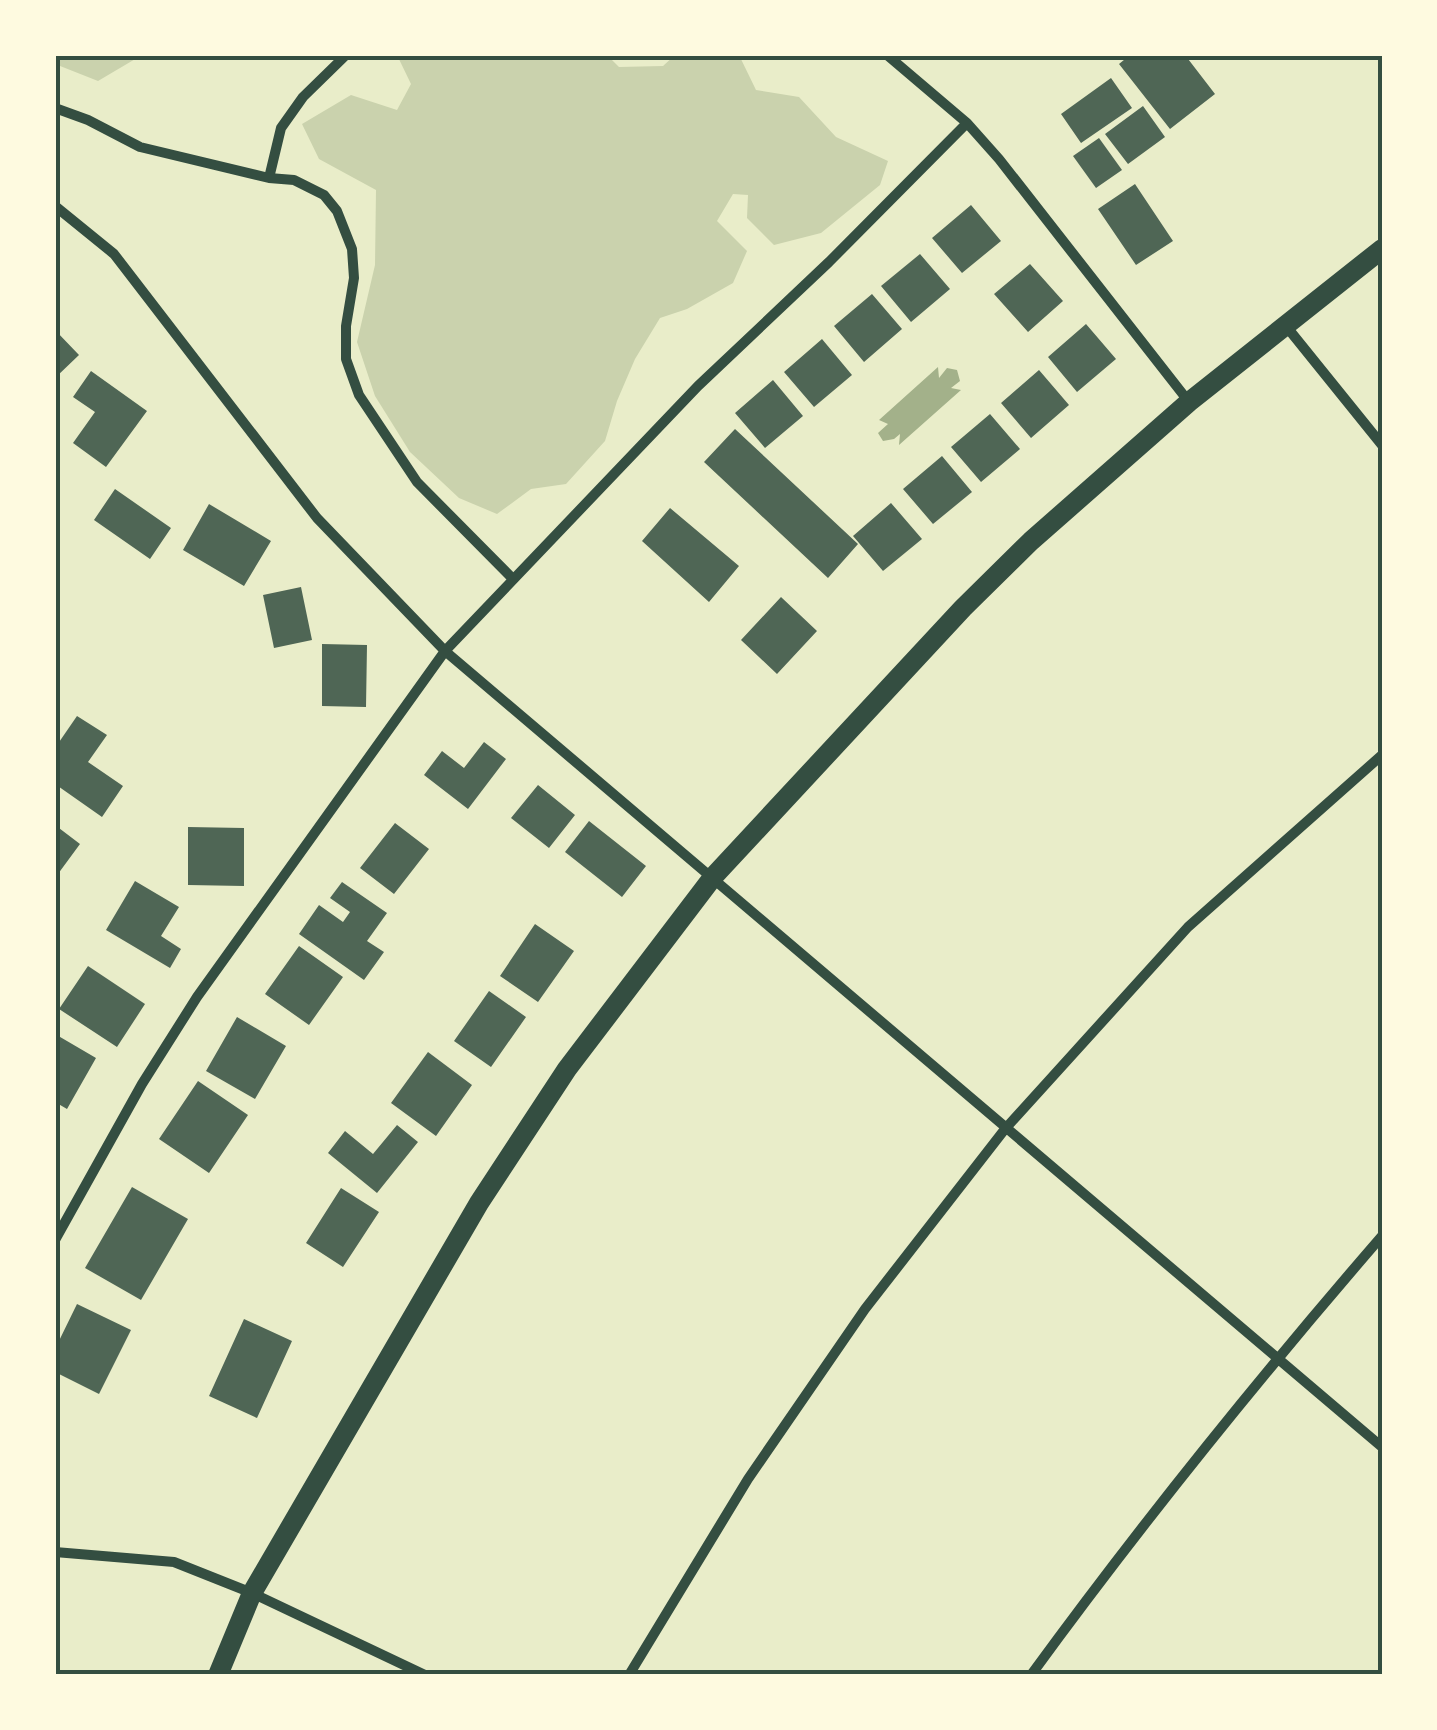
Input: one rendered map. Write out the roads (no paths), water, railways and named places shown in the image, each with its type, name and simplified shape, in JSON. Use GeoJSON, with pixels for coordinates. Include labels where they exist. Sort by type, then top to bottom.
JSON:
{"type":"FeatureCollection","features":[{"type":"Feature","properties":{"kind":"main road"},"geometry":{"type":"LineString","coordinates":[[218,1675],[252,1593],[479,1203],[567,1069],[713,877],[1031,541],[1189,402],[1382,249]]}},
{"type":"Feature","properties":{"kind":"street"},"geometry":{"type":"LineString","coordinates":[[269,178],[281,128],[303,98],[346,55]]}},
{"type":"Feature","properties":{"kind":"street"},"geometry":{"type":"LineString","coordinates":[[886,55],[967,123],[999,158],[1189,402]]}},
{"type":"Feature","properties":{"kind":"street"},"geometry":{"type":"LineString","coordinates":[[55,108],[140,147],[269,178],[294,180],[324,195],[337,210],[352,249],[354,278],[346,326],[346,358],[359,395],[417,482],[512,578]]}},
{"type":"Feature","properties":{"kind":"street"},"geometry":{"type":"LineString","coordinates":[[55,1240],[142,1084],[197,997],[445,651],[698,386],[830,262],[967,123]]}},
{"type":"Feature","properties":{"kind":"street"},"geometry":{"type":"LineString","coordinates":[[55,206],[114,254],[317,518],[445,651],[1382,1446]]}},
{"type":"Feature","properties":{"kind":"street"},"geometry":{"type":"LineString","coordinates":[[1285,326],[1382,446]]}},
{"type":"Feature","properties":{"kind":"street"},"geometry":{"type":"LineString","coordinates":[[629,1675],[748,1479],[865,1309],[1005,1129],[1188,927],[1382,755]]}},
{"type":"Feature","properties":{"kind":"street"},"geometry":{"type":"LineString","coordinates":[[1031,1675],[1144,1523],[1276,1358],[1382,1236]]}},
{"type":"Feature","properties":{"kind":"street"},"geometry":{"type":"LineString","coordinates":[[55,1552],[174,1562],[252,1593],[425,1675]]}}]}
